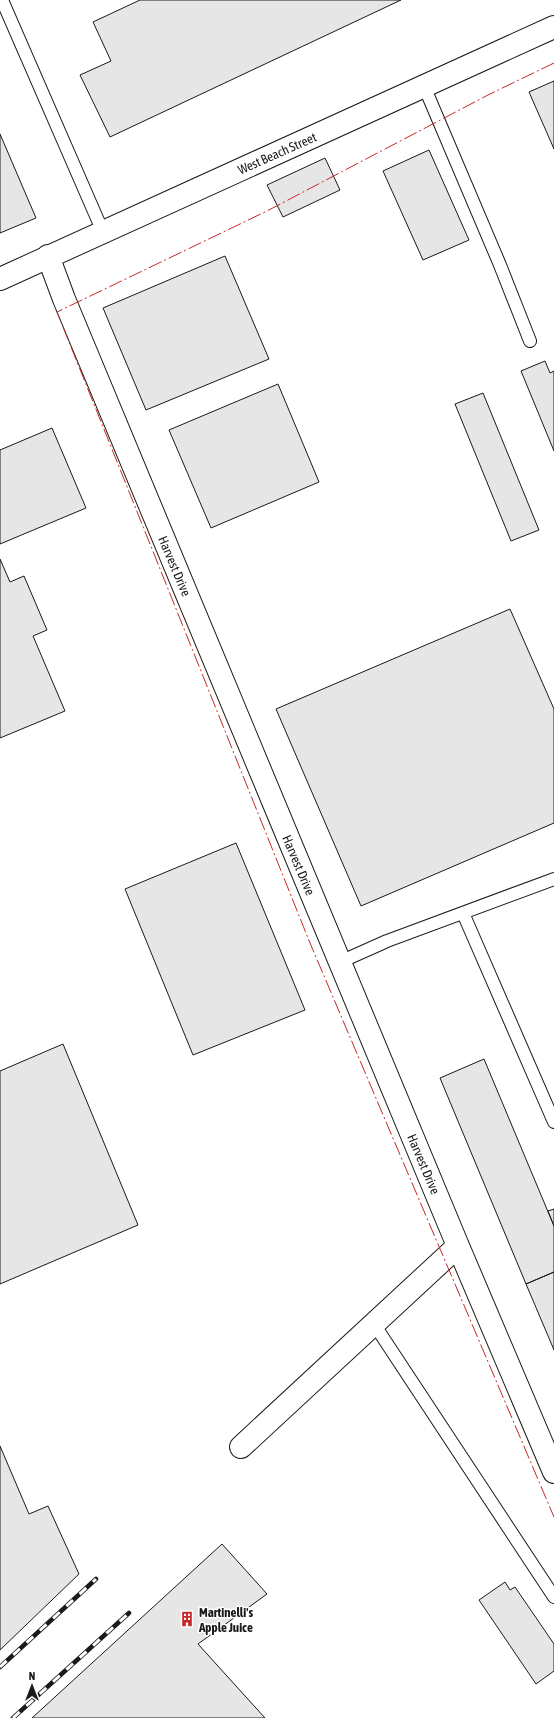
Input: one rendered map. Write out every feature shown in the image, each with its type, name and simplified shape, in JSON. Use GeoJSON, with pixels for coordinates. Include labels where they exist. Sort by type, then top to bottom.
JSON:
{"type":"FeatureCollection","features":[{"type":"Feature","properties":{"kind":"street","name":"West Beach Street"},"geometry":{"type":"LineString","coordinates":[[0,279],[554,28]]}},
{"type":"Feature","properties":{"kind":"street","name":"Harvest Drive"},"geometry":{"type":"LineString","coordinates":[[48,256],[67,307],[458,1246],[554,1472]]}},
{"type":"Feature","properties":{"kind":"street"},"geometry":{"type":"LineString","coordinates":[[242,1447],[458,1246]]}},
{"type":"Feature","properties":{"kind":"lane"},"geometry":{"type":"LineString","coordinates":[[2,0],[103,232]]}},
{"type":"Feature","properties":{"kind":"lane"},"geometry":{"type":"LineString","coordinates":[[424,86],[500,265],[530,341]]}},
{"type":"Feature","properties":{"kind":"lane"},"geometry":{"type":"LineString","coordinates":[[340,962],[387,941],[554,879]]}},
{"type":"Feature","properties":{"kind":"lane"},"geometry":{"type":"LineString","coordinates":[[463,913],[554,1122]]}},
{"type":"Feature","properties":{"kind":"lane"},"geometry":{"type":"LineString","coordinates":[[374,1324],[554,1597]]}},
{"type":"Feature","properties":{"kind":"building"},"geometry":{"type":"Polygon","coordinates":[[[140,0],[401,0],[110,137],[80,75],[111,61],[93,22],[140,0]]]}},
{"type":"Feature","properties":{"kind":"building"},"geometry":{"type":"Polygon","coordinates":[[[554,81],[554,149],[529,92],[554,81]]]}},
{"type":"Feature","properties":{"kind":"building"},"geometry":{"type":"Polygon","coordinates":[[[0,134],[36,218],[0,233],[0,134]]]}},
{"type":"Feature","properties":{"kind":"building"},"geometry":{"type":"Polygon","coordinates":[[[429,150],[469,240],[423,260],[383,171],[429,150]]]}},
{"type":"Feature","properties":{"kind":"building"},"geometry":{"type":"Polygon","coordinates":[[[325,158],[340,190],[283,217],[267,185],[325,158]]]}},
{"type":"Feature","properties":{"kind":"building"},"geometry":{"type":"Polygon","coordinates":[[[225,256],[269,359],[146,410],[103,308],[225,256]]]}},
{"type":"Feature","properties":{"kind":"building"},"geometry":{"type":"Polygon","coordinates":[[[545,361],[550,373],[554,371],[554,451],[521,371],[545,361]]]}},
{"type":"Feature","properties":{"kind":"building"},"geometry":{"type":"Polygon","coordinates":[[[278,384],[319,482],[211,528],[169,430],[278,384]]]}},
{"type":"Feature","properties":{"kind":"building"},"geometry":{"type":"Polygon","coordinates":[[[483,393],[539,530],[511,541],[455,404],[483,393]]]}},
{"type":"Feature","properties":{"kind":"building"},"geometry":{"type":"Polygon","coordinates":[[[52,428],[86,508],[0,544],[0,450],[52,428]]]}},
{"type":"Feature","properties":{"kind":"building"},"geometry":{"type":"Polygon","coordinates":[[[0,559],[10,582],[24,576],[47,630],[33,636],[65,711],[0,738],[0,559]]]}},
{"type":"Feature","properties":{"kind":"building"},"geometry":{"type":"Polygon","coordinates":[[[510,609],[554,709],[554,823],[361,906],[276,709],[510,609]]]}},
{"type":"Feature","properties":{"kind":"building"},"geometry":{"type":"Polygon","coordinates":[[[236,843],[305,1010],[193,1055],[125,889],[236,843]]]}},
{"type":"Feature","properties":{"kind":"building"},"geometry":{"type":"Polygon","coordinates":[[[63,1044],[138,1225],[0,1284],[0,1071],[63,1044]]]}},
{"type":"Feature","properties":{"kind":"building"},"geometry":{"type":"Polygon","coordinates":[[[484,1059],[554,1226],[554,1272],[526,1284],[440,1078],[484,1059]]]}},
{"type":"Feature","properties":{"kind":"building"},"geometry":{"type":"Polygon","coordinates":[[[554,1209],[554,1226],[548,1211],[554,1209]]]}},
{"type":"Feature","properties":{"kind":"building"},"geometry":{"type":"Polygon","coordinates":[[[554,1272],[554,1350],[526,1284],[554,1272]]]}},
{"type":"Feature","properties":{"kind":"building"},"geometry":{"type":"Polygon","coordinates":[[[0,1446],[29,1514],[48,1506],[79,1574],[0,1650],[0,1446]]]}},
{"type":"Feature","properties":{"kind":"building","name":"Martinelli's Apple Juice"},"geometry":{"type":"Polygon","coordinates":[[[222,1544],[267,1594],[198,1644],[265,1718],[32,1718],[222,1544]]]}},
{"type":"Feature","properties":{"kind":"building"},"geometry":{"type":"Polygon","coordinates":[[[505,1582],[510,1590],[515,1587],[554,1644],[554,1671],[536,1684],[479,1600],[505,1582]]]}},
{"type":"Feature","properties":{"kind":"railway"},"geometry":{"type":"LineString","coordinates":[[0,1667],[96,1579]]}},
{"type":"Feature","properties":{"kind":"railway"},"geometry":{"type":"LineString","coordinates":[[13,1718],[129,1613]]}},
{"type":"Feature","properties":{"kind":"power"},"geometry":{"type":"LineString","coordinates":[[554,63],[488,95],[267,211],[57,312],[310,943],[554,1517]]}},
{"type":"Feature","properties":{"kind":"place","name":"Martinelli's Apple Juice"},"geometry":{"type":"Point","coordinates":[187,1619]}}]}
